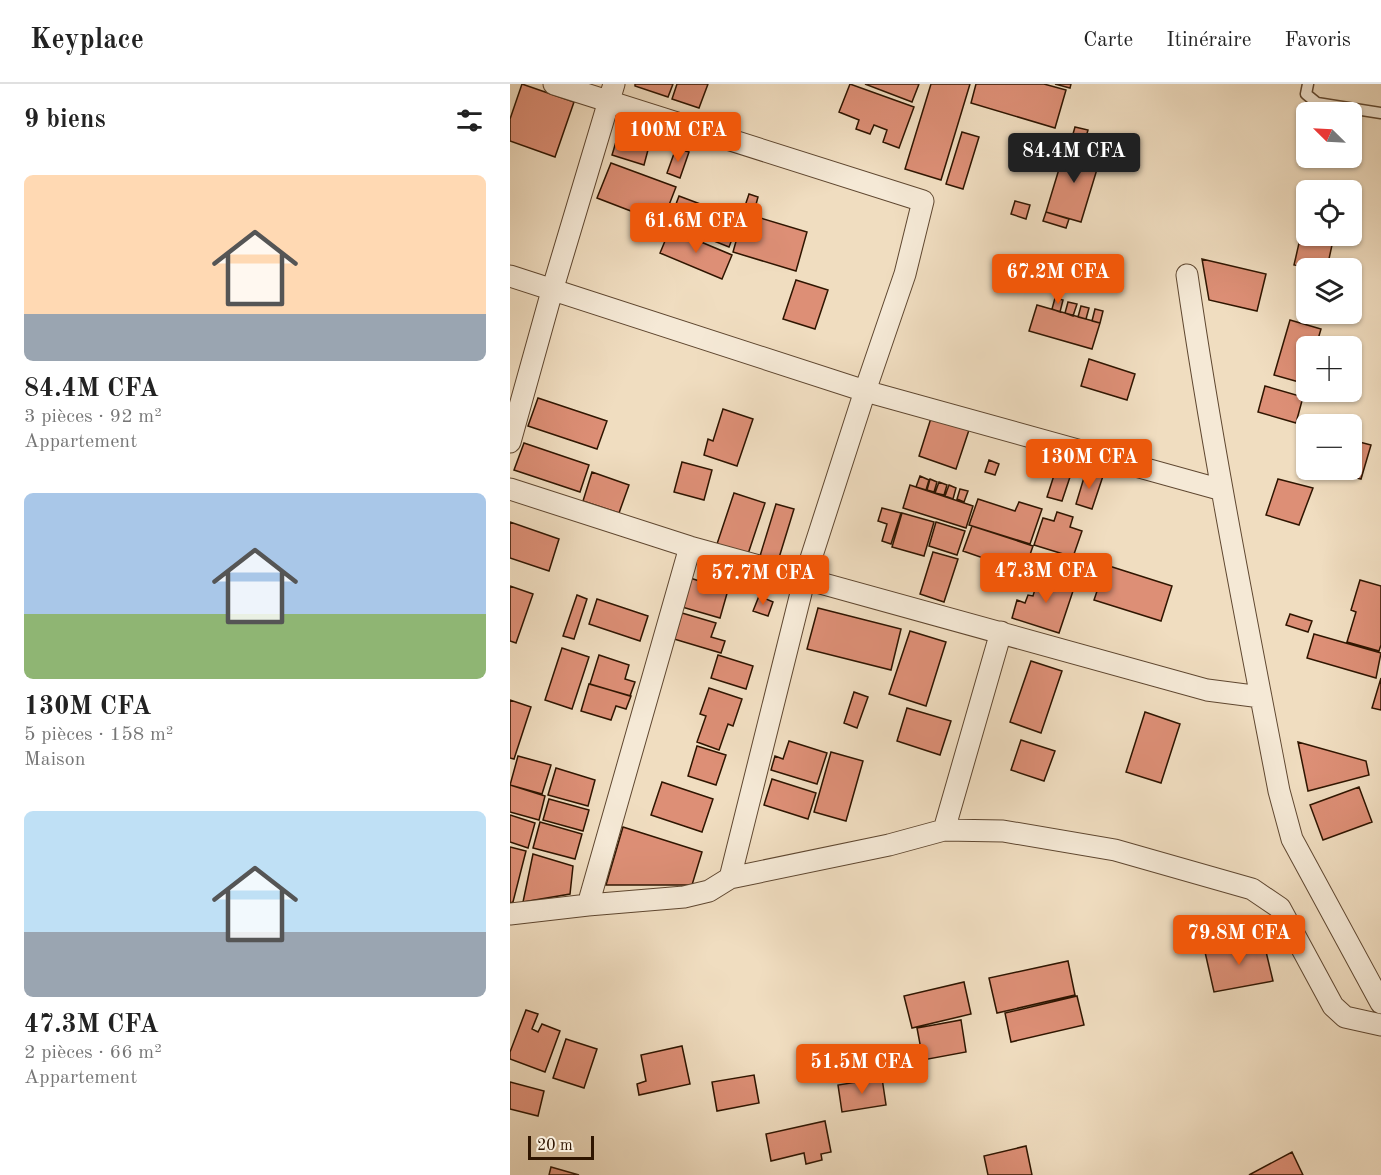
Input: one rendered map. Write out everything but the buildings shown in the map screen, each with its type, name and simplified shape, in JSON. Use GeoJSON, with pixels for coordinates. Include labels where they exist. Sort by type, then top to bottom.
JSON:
{"type":"FeatureCollection","features":[{"type":"Feature","properties":{"kind":"street"},"geometry":{"type":"LineString","coordinates":[[554,84],[611,92],[923,201],[905,274],[805,577],[730,878]]}},
{"type":"Feature","properties":{"kind":"street"},"geometry":{"type":"LineString","coordinates":[[510,442],[611,92]]}},
{"type":"Feature","properties":{"kind":"street"},"geometry":{"type":"LineString","coordinates":[[1187,275],[1221,490],[1279,790],[1292,839],[1381,1004]]}},
{"type":"Feature","properties":{"kind":"street"},"geometry":{"type":"LineString","coordinates":[[510,276],[865,391],[1221,490]]}},
{"type":"Feature","properties":{"kind":"street"},"geometry":{"type":"LineString","coordinates":[[510,489],[690,547],[1207,690],[1261,697]]}},
{"type":"Feature","properties":{"kind":"street"},"geometry":{"type":"LineString","coordinates":[[588,905],[690,547]]}},
{"type":"Feature","properties":{"kind":"street"},"geometry":{"type":"LineString","coordinates":[[944,830],[1000,632]]}},
{"type":"Feature","properties":{"kind":"street"},"geometry":{"type":"LineString","coordinates":[[510,914],[684,897],[709,891],[730,878],[889,845],[944,830],[1003,831],[1115,850],[1252,889],[1280,908],[1333,1006],[1346,1017],[1381,1025]]}},
{"type":"Feature","properties":{"kind":"lane"},"geometry":{"type":"LineString","coordinates":[[1308,84],[1306,94],[1317,102],[1381,113]]}}]}
